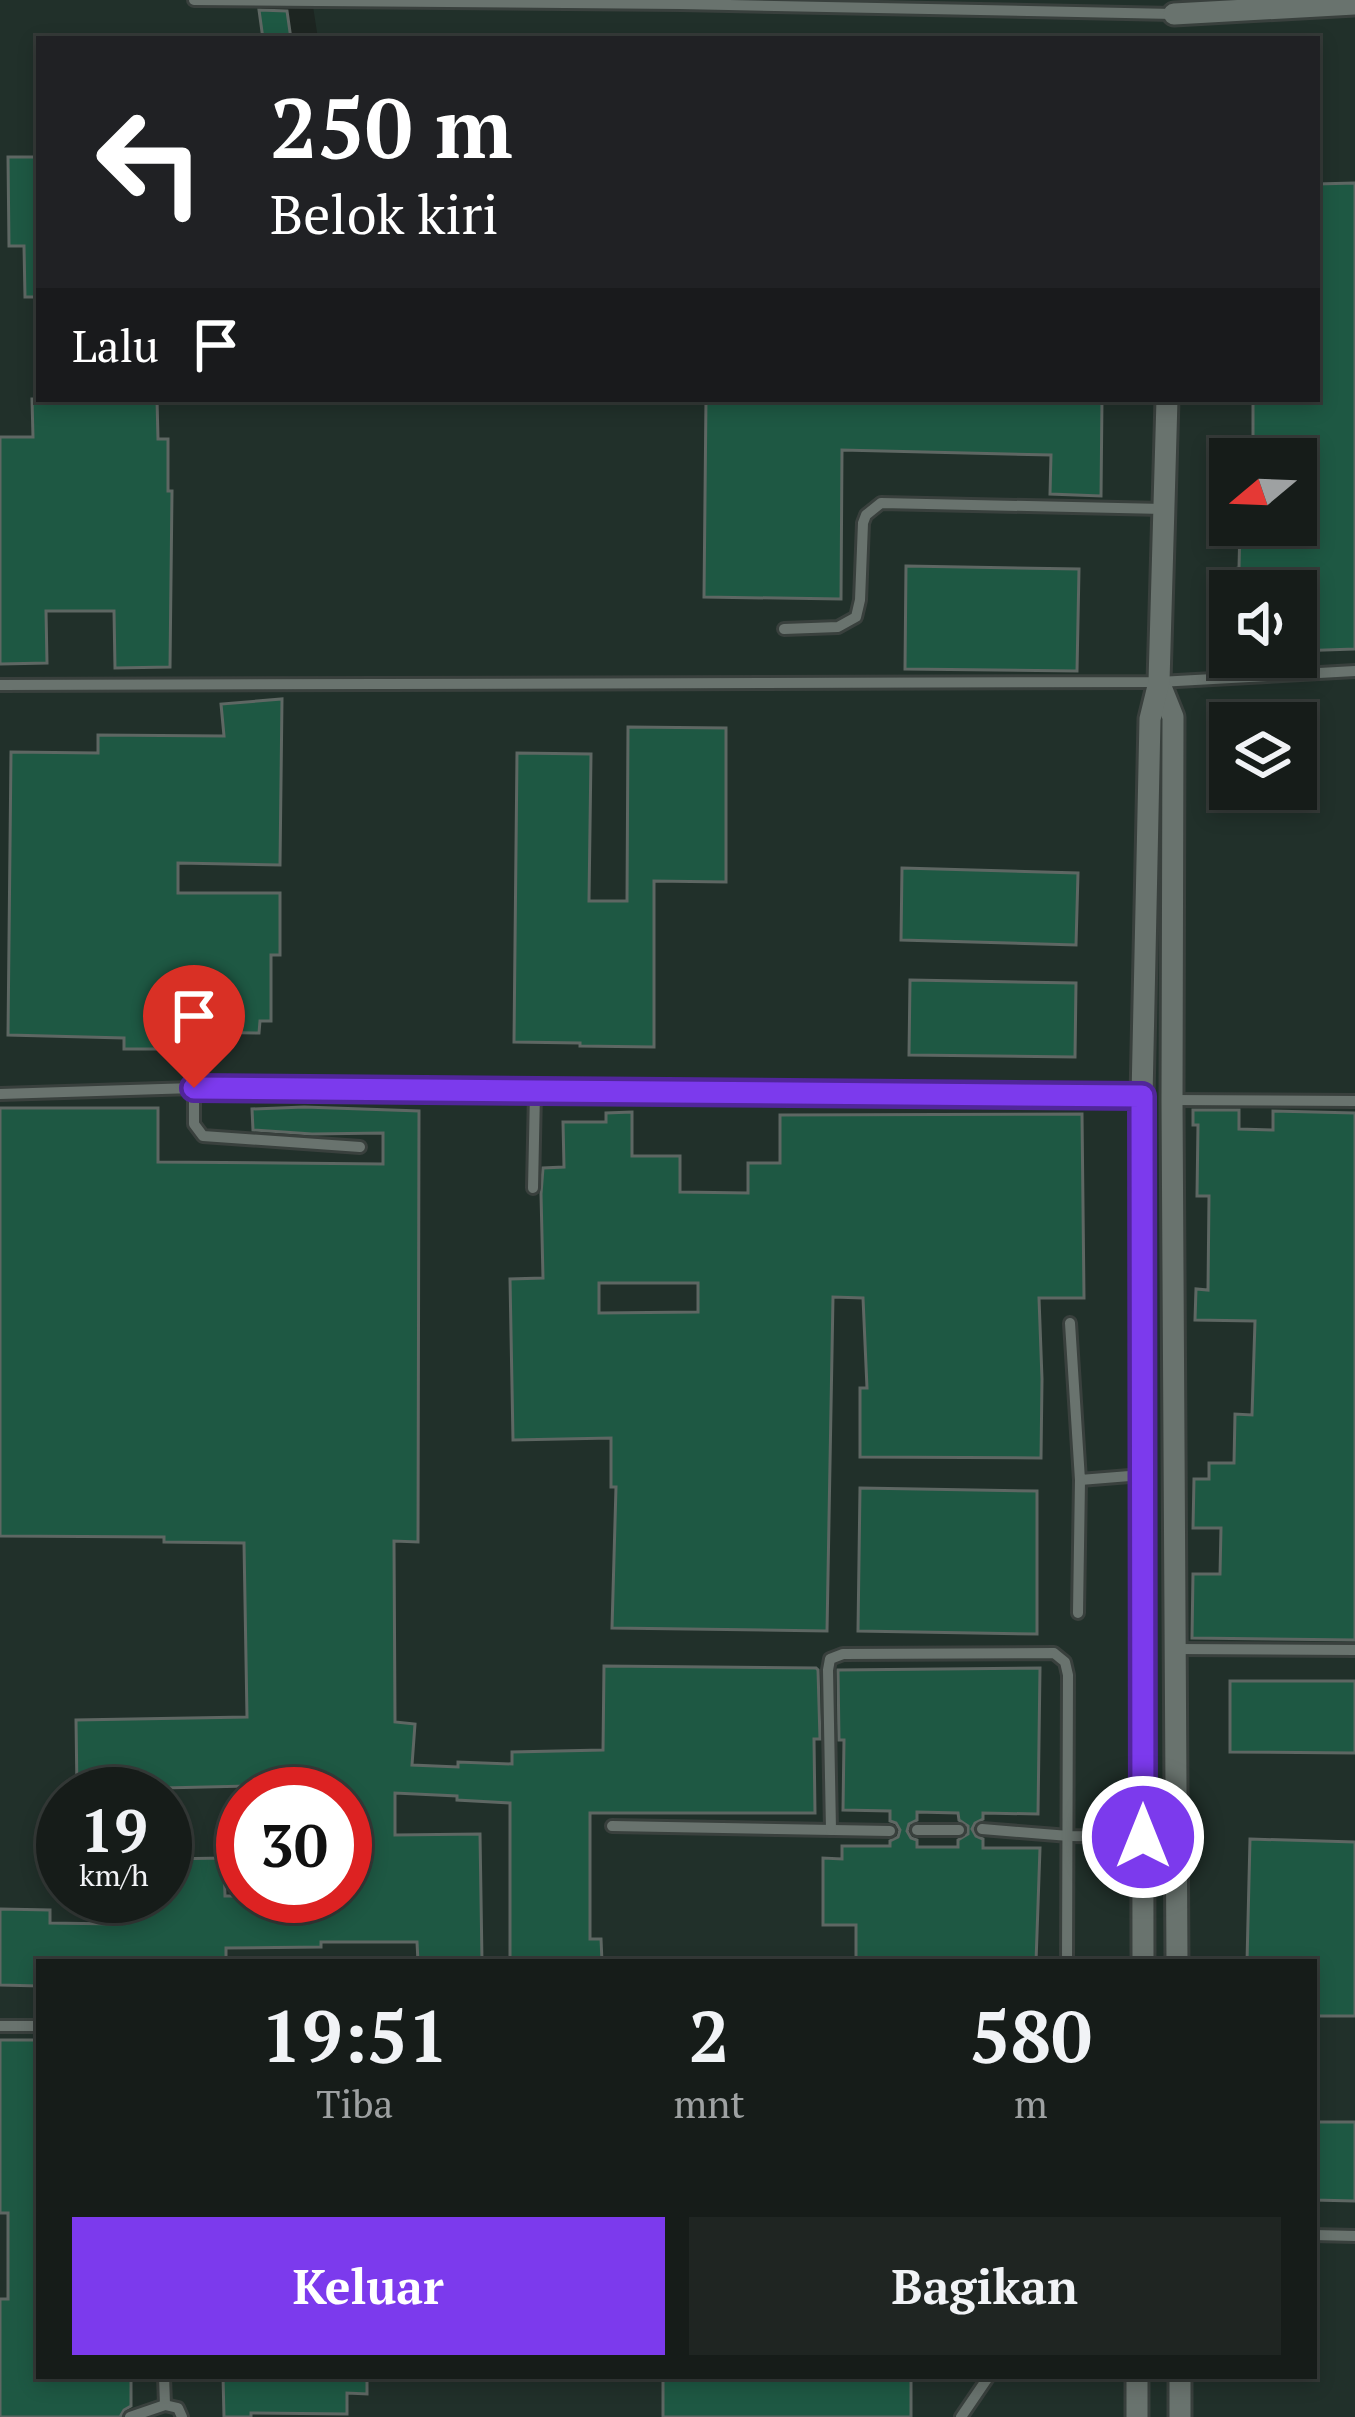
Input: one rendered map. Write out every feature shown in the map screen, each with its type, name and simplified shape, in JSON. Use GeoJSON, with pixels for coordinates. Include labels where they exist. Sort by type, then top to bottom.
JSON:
{"type":"FeatureCollection","features":[{"type":"Feature","properties":{"kind":"street"},"geometry":{"type":"LineString","coordinates":[[1174,7],[1355,4]]}},
{"type":"Feature","properties":{"kind":"street"},"geometry":{"type":"LineString","coordinates":[[1167,402],[1159,682],[1172,1100],[1177,1959]]}},
{"type":"Feature","properties":{"kind":"street"},"geometry":{"type":"LineString","coordinates":[[1143,1959],[1142,1096],[1162,718]]}},
{"type":"Feature","properties":{"kind":"street"},"geometry":{"type":"LineString","coordinates":[[1136,2417],[1138,2379]]}},
{"type":"Feature","properties":{"kind":"street"},"geometry":{"type":"LineString","coordinates":[[1180,2379],[1180,2417]]}},
{"type":"Feature","properties":{"kind":"lane"},"geometry":{"type":"LineString","coordinates":[[194,0],[1174,7]]}},
{"type":"Feature","properties":{"kind":"lane"},"geometry":{"type":"LineString","coordinates":[[784,629],[838,627],[856,617],[863,523],[881,503],[1164,509]]}},
{"type":"Feature","properties":{"kind":"lane"},"geometry":{"type":"LineString","coordinates":[[0,685],[1159,682],[1355,671]]}},
{"type":"Feature","properties":{"kind":"lane"},"geometry":{"type":"LineString","coordinates":[[0,1094],[194,1088],[1142,1096]]}},
{"type":"Feature","properties":{"kind":"lane"},"geometry":{"type":"LineString","coordinates":[[194,1088],[194,1124],[203,1136],[360,1148]]}},
{"type":"Feature","properties":{"kind":"lane"},"geometry":{"type":"LineString","coordinates":[[533,1188],[535,1093]]}},
{"type":"Feature","properties":{"kind":"lane"},"geometry":{"type":"LineString","coordinates":[[1172,1100],[1355,1101]]}},
{"type":"Feature","properties":{"kind":"lane"},"geometry":{"type":"LineString","coordinates":[[1070,1323],[1080,1480],[1078,1613]]}},
{"type":"Feature","properties":{"kind":"lane"},"geometry":{"type":"LineString","coordinates":[[1080,1480],[1142,1475]]}},
{"type":"Feature","properties":{"kind":"lane"},"geometry":{"type":"LineString","coordinates":[[1175,1649],[1355,1650]]}},
{"type":"Feature","properties":{"kind":"lane"},"geometry":{"type":"LineString","coordinates":[[831,1830],[830,1660],[843,1654],[1054,1652],[1065,1662],[1068,1676],[1067,1959]]}},
{"type":"Feature","properties":{"kind":"lane"},"geometry":{"type":"LineString","coordinates":[[612,1826],[890,1831]]}},
{"type":"Feature","properties":{"kind":"lane"},"geometry":{"type":"LineString","coordinates":[[982,1829],[1143,1837]]}},
{"type":"Feature","properties":{"kind":"lane"},"geometry":{"type":"LineString","coordinates":[[917,1830],[959,1830]]}},
{"type":"Feature","properties":{"kind":"lane"},"geometry":{"type":"LineString","coordinates":[[0,2026],[36,2026]]}},
{"type":"Feature","properties":{"kind":"lane"},"geometry":{"type":"LineString","coordinates":[[1317,2235],[1355,2236]]}},
{"type":"Feature","properties":{"kind":"lane"},"geometry":{"type":"LineString","coordinates":[[164,2379],[166,2405]]}},
{"type":"Feature","properties":{"kind":"lane"},"geometry":{"type":"LineString","coordinates":[[961,2417],[987,2379]]}},
{"type":"Feature","properties":{"kind":"lane"},"geometry":{"type":"LineString","coordinates":[[130,2417],[166,2405],[178,2408],[182,2417]]}},
{"type":"Feature","properties":{"kind":"shaded area"},"geometry":{"type":"Polygon","coordinates":[[[0,0],[261,0],[263,36],[36,36],[36,402],[1320,402],[1320,36],[318,36],[312,0],[1355,0],[1355,2417],[0,2417],[0,0]]]}},
{"type":"Feature","properties":{"kind":"building"},"geometry":{"type":"Polygon","coordinates":[[[259,10],[287,11],[291,36],[263,36],[259,10]]]}},
{"type":"Feature","properties":{"kind":"building"},"geometry":{"type":"Polygon","coordinates":[[[8,157],[36,157],[36,297],[25,297],[24,246],[9,246],[8,157]]]}},
{"type":"Feature","properties":{"kind":"building"},"geometry":{"type":"Polygon","coordinates":[[[1355,183],[1355,649],[1317,650],[1317,570],[1232,570],[1239,568],[1240,546],[1317,546],[1317,438],[1253,438],[1253,402],[1320,402],[1320,184],[1355,183]]]}},
{"type":"Feature","properties":{"kind":"building"},"geometry":{"type":"Polygon","coordinates":[[[32,399],[157,402],[158,439],[168,439],[168,491],[172,491],[170,667],[115,668],[114,611],[46,611],[47,663],[0,664],[0,437],[33,437],[32,399]]]}},
{"type":"Feature","properties":{"kind":"building"},"geometry":{"type":"Polygon","coordinates":[[[706,402],[1102,402],[1101,496],[1050,494],[1051,455],[842,450],[841,599],[704,597],[706,402]]]}},
{"type":"Feature","properties":{"kind":"building"},"geometry":{"type":"Polygon","coordinates":[[[906,566],[1079,569],[1077,671],[905,669],[906,566]]]}},
{"type":"Feature","properties":{"kind":"building"},"geometry":{"type":"Polygon","coordinates":[[[282,699],[280,865],[178,863],[178,893],[280,893],[280,955],[271,955],[271,1021],[260,1021],[259,1033],[191,1032],[191,1038],[173,1038],[173,1049],[124,1049],[124,1038],[8,1035],[11,752],[98,753],[98,735],[224,736],[221,704],[282,699]]]}},
{"type":"Feature","properties":{"kind":"building"},"geometry":{"type":"Polygon","coordinates":[[[628,727],[726,728],[726,882],[654,881],[654,1047],[514,1042],[517,753],[591,754],[589,901],[627,901],[628,727]]]}},
{"type":"Feature","properties":{"kind":"building"},"geometry":{"type":"Polygon","coordinates":[[[902,868],[1078,873],[1076,945],[901,940],[902,868]]]}},
{"type":"Feature","properties":{"kind":"building"},"geometry":{"type":"Polygon","coordinates":[[[910,980],[1076,983],[1075,1057],[909,1055],[910,980]]]}},
{"type":"Feature","properties":{"kind":"building"},"geometry":{"type":"Polygon","coordinates":[[[0,1108],[158,1108],[158,1162],[383,1164],[383,1133],[253,1130],[252,1109],[419,1111],[418,1542],[394,1541],[395,1722],[415,1724],[412,1765],[512,1764],[512,1752],[603,1750],[604,1666],[818,1670],[815,1813],[590,1813],[590,1939],[601,1939],[602,1959],[510,1959],[510,1803],[395,1793],[395,1835],[480,1834],[482,1959],[418,1959],[417,1942],[321,1942],[321,1947],[226,1948],[226,1959],[36,1959],[36,1986],[0,1985],[0,1909],[36,1910],[36,1923],[192,1923],[192,1859],[216,1858],[216,1923],[372,1923],[372,1767],[216,1767],[216,1787],[192,1787],[192,1767],[77,1767],[76,1720],[247,1717],[244,1543],[164,1542],[164,1537],[0,1536],[0,1108]]]}},
{"type":"Feature","properties":{"kind":"building"},"geometry":{"type":"Polygon","coordinates":[[[1193,1110],[1239,1110],[1239,1129],[1273,1130],[1273,1111],[1355,1113],[1355,1640],[1192,1638],[1193,1574],[1220,1574],[1221,1528],[1193,1528],[1194,1479],[1209,1479],[1209,1463],[1234,1463],[1235,1414],[1252,1415],[1255,1321],[1195,1320],[1196,1289],[1208,1290],[1209,1196],[1197,1196],[1198,1125],[1193,1125],[1193,1110]]]}},
{"type":"Feature","properties":{"kind":"building"},"geometry":{"type":"Polygon","coordinates":[[[632,1112],[632,1156],[680,1156],[680,1192],[748,1193],[748,1163],[780,1163],[780,1115],[1082,1114],[1084,1298],[1039,1298],[1041,1458],[860,1457],[860,1388],[867,1388],[863,1298],[833,1297],[827,1631],[612,1628],[616,1487],[611,1487],[611,1438],[513,1440],[510,1279],[543,1278],[543,1168],[564,1167],[563,1122],[606,1122],[606,1113],[632,1112]],[[599,1283],[599,1313],[698,1312],[698,1283],[599,1283]]]}},
{"type":"Feature","properties":{"kind":"building"},"geometry":{"type":"Polygon","coordinates":[[[860,1488],[1037,1491],[1037,1634],[858,1631],[860,1488]]]}},
{"type":"Feature","properties":{"kind":"building"},"geometry":{"type":"Polygon","coordinates":[[[1040,1668],[1038,1814],[983,1813],[972,1829],[983,1839],[983,1848],[1040,1848],[1036,1959],[856,1959],[856,1925],[823,1925],[823,1858],[842,1859],[842,1846],[890,1846],[900,1830],[890,1821],[890,1811],[843,1810],[844,1740],[839,1740],[838,1670],[1040,1668]],[[917,1812],[917,1820],[907,1831],[917,1840],[917,1847],[958,1847],[958,1840],[968,1834],[968,1826],[958,1813],[917,1812]]]}},
{"type":"Feature","properties":{"kind":"building"},"geometry":{"type":"Polygon","coordinates":[[[1230,1681],[1355,1681],[1355,1753],[1230,1752],[1230,1681]]]}},
{"type":"Feature","properties":{"kind":"building"},"geometry":{"type":"Polygon","coordinates":[[[1250,1839],[1355,1842],[1355,2016],[1317,2016],[1317,1959],[1247,1959],[1250,1839]]]}},
{"type":"Feature","properties":{"kind":"building"},"geometry":{"type":"Polygon","coordinates":[[[0,2040],[36,2040],[36,2379],[131,2379],[131,2406],[120,2417],[0,2417],[0,2299],[8,2299],[8,2213],[0,2213],[0,2040]]]}},
{"type":"Feature","properties":{"kind":"building"},"geometry":{"type":"Polygon","coordinates":[[[1317,2122],[1355,2122],[1355,2201],[1317,2200],[1317,2122]]]}},
{"type":"Feature","properties":{"kind":"building"},"geometry":{"type":"Polygon","coordinates":[[[223,2379],[367,2379],[367,2394],[347,2393],[347,2414],[224,2417],[223,2379]]]}},
{"type":"Feature","properties":{"kind":"building"},"geometry":{"type":"Polygon","coordinates":[[[663,2379],[911,2379],[911,2417],[663,2417],[663,2379]]]}},
{"type":"Feature","properties":{"kind":"route"},"geometry":{"type":"LineString","coordinates":[[194,1088],[1142,1096],[1143,1837]]}}]}
